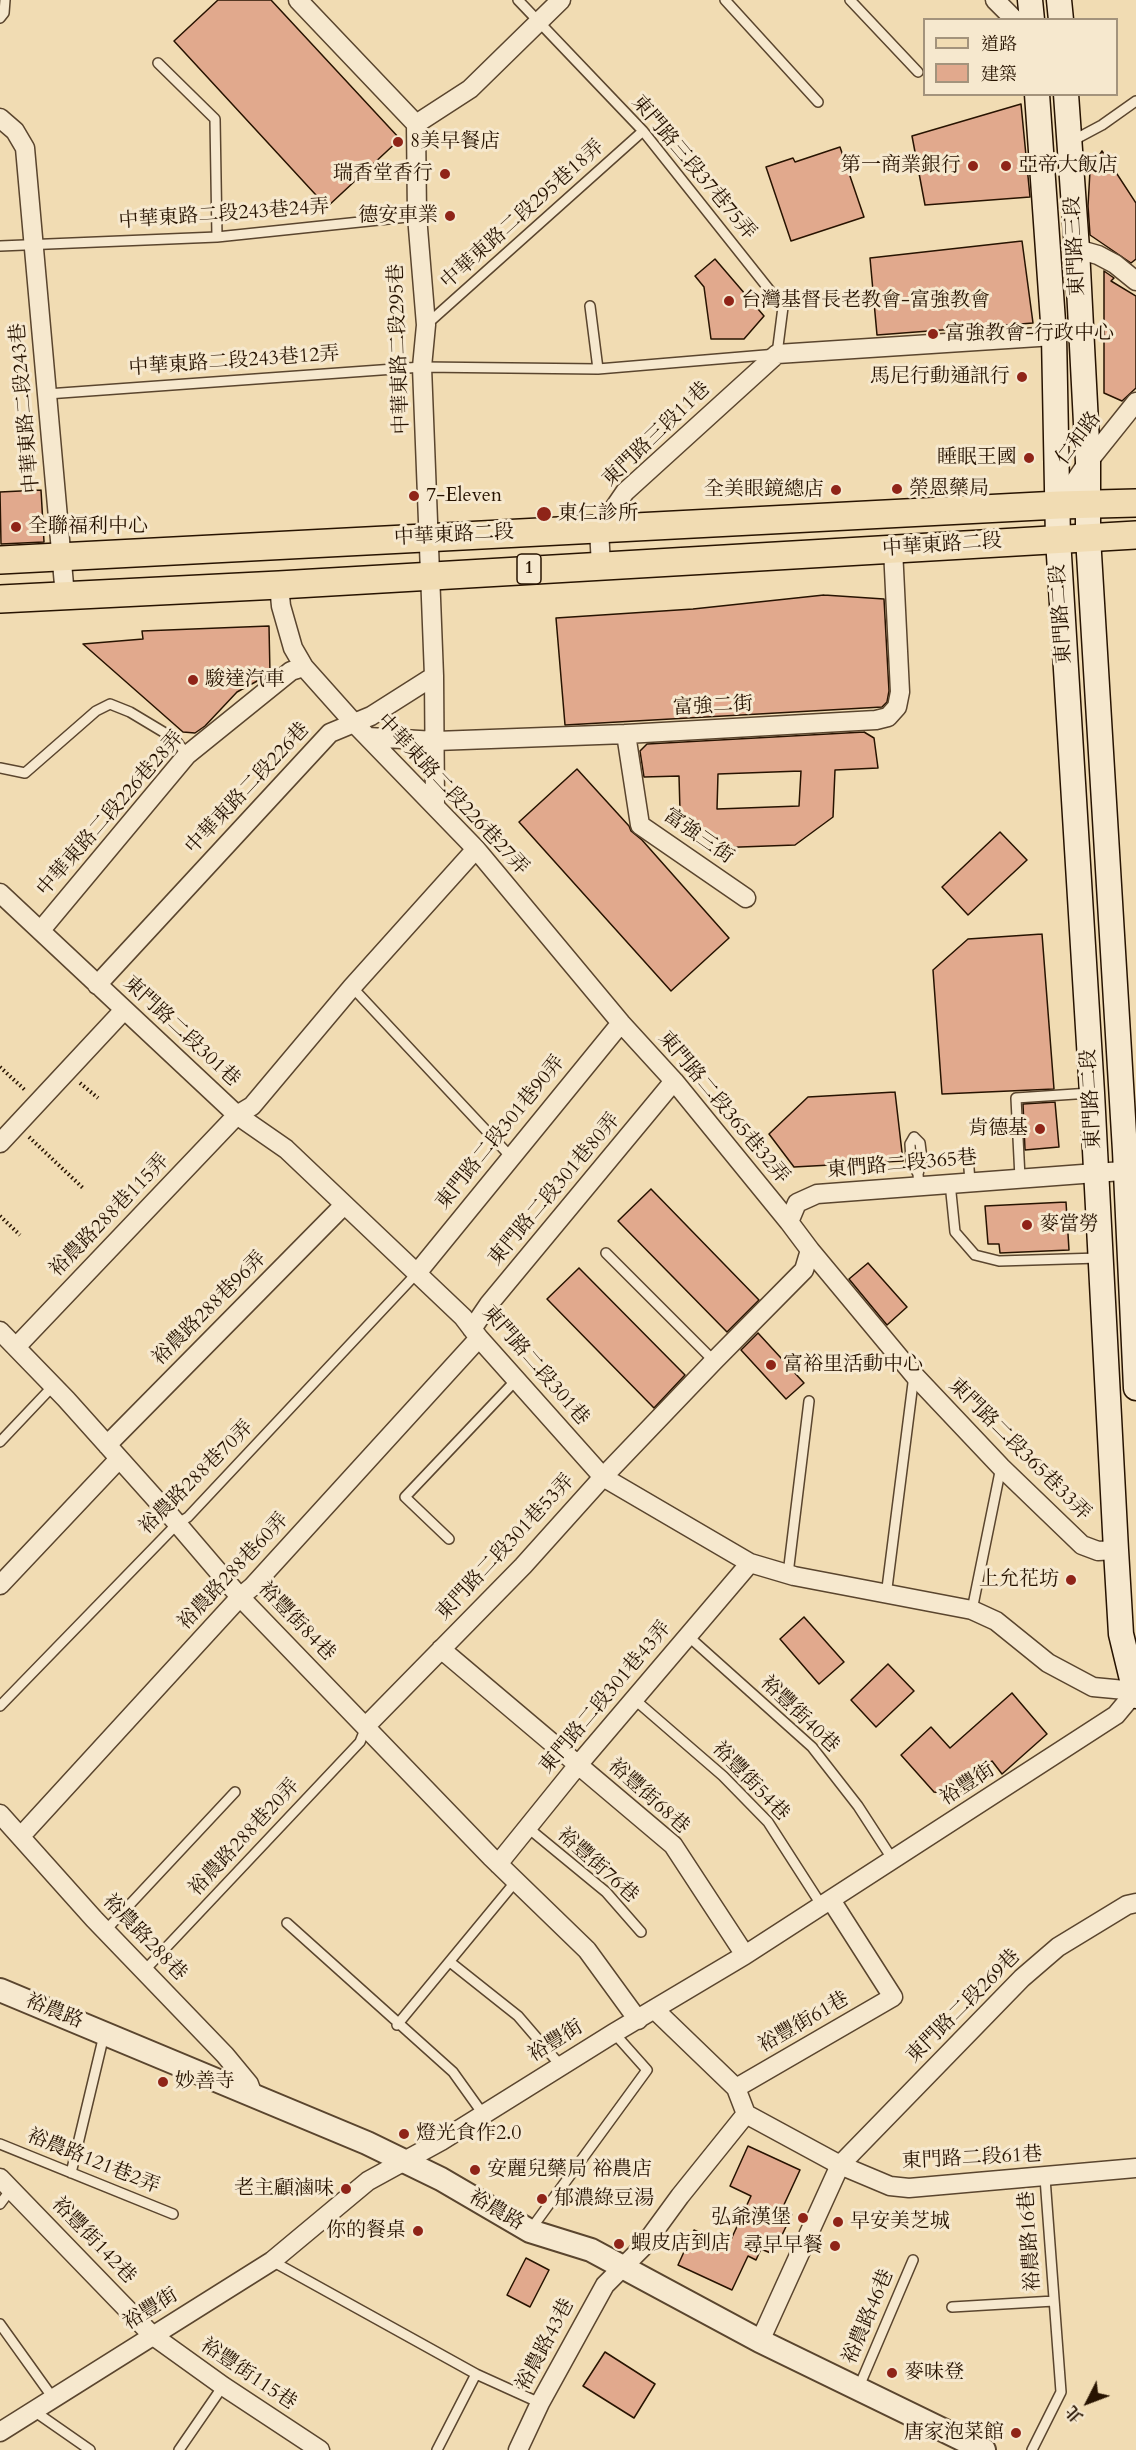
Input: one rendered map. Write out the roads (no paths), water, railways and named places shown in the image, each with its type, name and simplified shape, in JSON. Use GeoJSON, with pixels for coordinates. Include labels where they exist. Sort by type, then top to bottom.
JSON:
{"type":"FeatureCollection","features":[{"type":"Feature","properties":{"kind":"main road"},"geometry":{"type":"LineString","coordinates":[[1030,0],[1032,18]]}},
{"type":"Feature","properties":{"kind":"main road"},"geometry":{"type":"LineString","coordinates":[[1059,0],[1061,18]]}},
{"type":"Feature","properties":{"kind":"main road","name":"東門路三段"},"geometry":{"type":"LineString","coordinates":[[1037,96],[1054,336],[1059,505]]}},
{"type":"Feature","properties":{"kind":"main road","name":"東門路三段"},"geometry":{"type":"LineString","coordinates":[[1066,96],[1077,249],[1088,462],[1088,505]]}},
{"type":"Feature","properties":{"kind":"main road","name":"1"},"geometry":{"type":"LineString","coordinates":[[1088,505],[1136,503]]}},
{"type":"Feature","properties":{"kind":"main road","name":"東門路二段"},"geometry":{"type":"LineString","coordinates":[[1059,505],[1058,538],[1092,1093],[1121,1634],[1136,1696]]}},
{"type":"Feature","properties":{"kind":"main road","name":"中華東路二段"},"geometry":{"type":"LineString","coordinates":[[0,560],[1088,505]]}},
{"type":"Feature","properties":{"kind":"main road","name":"東門路二段"},"geometry":{"type":"LineString","coordinates":[[1088,505],[1088,537],[1131,1170],[1136,1388]]}},
{"type":"Feature","properties":{"kind":"main road","name":"1"},"geometry":{"type":"LineString","coordinates":[[1058,538],[1136,535]]}},
{"type":"Feature","properties":{"kind":"main road","name":"中華東路二段"},"geometry":{"type":"LineString","coordinates":[[0,599],[279,585],[1058,538]]}},
{"type":"Feature","properties":{"kind":"street"},"geometry":{"type":"LineString","coordinates":[[298,0],[416,124],[470,89],[561,0]]}},
{"type":"Feature","properties":{"kind":"street"},"geometry":{"type":"LineString","coordinates":[[995,0],[1013,18]]}},
{"type":"Feature","properties":{"kind":"street","name":"中華東路二段243巷"},"geometry":{"type":"LineString","coordinates":[[0,118],[15,131],[25,148],[65,596]]}},
{"type":"Feature","properties":{"kind":"street","name":"中華東路二段295巷"},"geometry":{"type":"LineString","coordinates":[[416,124],[417,216],[426,326],[422,367],[430,537]]}},
{"type":"Feature","properties":{"kind":"street"},"geometry":{"type":"LineString","coordinates":[[1077,249],[1098,255],[1115,264],[1136,281]]}},
{"type":"Feature","properties":{"kind":"street","name":"東門路三段11巷"},"geometry":{"type":"LineString","coordinates":[[599,530],[625,492],[777,354],[1054,336]]}},
{"type":"Feature","properties":{"kind":"street","name":"仁和路"},"geometry":{"type":"LineString","coordinates":[[1059,505],[1088,462],[1136,402]]}},
{"type":"Feature","properties":{"kind":"street"},"geometry":{"type":"LineString","coordinates":[[599,530],[601,565]]}},
{"type":"Feature","properties":{"kind":"street"},"geometry":{"type":"LineString","coordinates":[[430,537],[429,575],[436,741],[435,805]]}},
{"type":"Feature","properties":{"kind":"street","name":"富強二街"},"geometry":{"type":"LineString","coordinates":[[368,737],[436,741],[626,734],[876,720],[888,717],[897,707],[900,692],[892,549]]}},
{"type":"Feature","properties":{"kind":"street","name":"中華東路二段226巷27弄"},"geometry":{"type":"LineString","coordinates":[[279,585],[280,606],[293,648],[304,667],[354,723],[476,849],[621,1023]]}},
{"type":"Feature","properties":{"kind":"street","name":"中華東路二段226巷28弄"},"geometry":{"type":"LineString","coordinates":[[41,930],[187,755],[291,671],[304,667]]}},
{"type":"Feature","properties":{"kind":"street","name":"中華東路二段226巷"},"geometry":{"type":"LineString","coordinates":[[97,985],[330,733],[371,716],[434,676]]}},
{"type":"Feature","properties":{"kind":"street","name":"富強三街"},"geometry":{"type":"LineString","coordinates":[[626,734],[640,825],[746,898]]}},
{"type":"Feature","properties":{"kind":"street","name":"裕農路288巷115弄"},"geometry":{"type":"LineString","coordinates":[[16,1347],[237,1115],[252,1106],[352,987],[476,849]]}},
{"type":"Feature","properties":{"kind":"street","name":"東門路二段301巷"},"geometry":{"type":"LineString","coordinates":[[0,893],[237,1115],[286,1149],[463,1317],[603,1478],[750,1563],[886,1596],[972,1611],[996,1621],[1048,1663],[1093,1687],[1136,1690]]}},
{"type":"Feature","properties":{"kind":"street"},"geometry":{"type":"LineString","coordinates":[[0,1143],[124,1010]]}},
{"type":"Feature","properties":{"kind":"street","name":"東門路二段365巷32弄"},"geometry":{"type":"LineString","coordinates":[[621,1023],[674,1081],[789,1222]]}},
{"type":"Feature","properties":{"kind":"street","name":"東門路二段301巷90弄"},"geometry":{"type":"LineString","coordinates":[[417,1273],[510,1156],[621,1023]]}},
{"type":"Feature","properties":{"kind":"street","name":"東門路二段301巷80弄"},"geometry":{"type":"LineString","coordinates":[[476,1333],[489,1304],[674,1081]]}},
{"type":"Feature","properties":{"kind":"street","name":"東們路二段365巷"},"geometry":{"type":"LineString","coordinates":[[789,1222],[796,1203],[817,1194],[919,1180],[950,1183],[1131,1170]]}},
{"type":"Feature","properties":{"kind":"street","name":"裕農路288巷96弄"},"geometry":{"type":"LineString","coordinates":[[107,1445],[344,1205]]}},
{"type":"Feature","properties":{"kind":"street"},"geometry":{"type":"LineString","coordinates":[[603,1478],[804,1270],[810,1250],[789,1222]]}},
{"type":"Feature","properties":{"kind":"street","name":"東門路二段365巷33弄"},"geometry":{"type":"LineString","coordinates":[[810,1250],[914,1375],[1001,1467],[1082,1545],[1098,1551],[1116,1550]]}},
{"type":"Feature","properties":{"kind":"street","name":"裕豐街84巷"},"geometry":{"type":"LineString","coordinates":[[0,1331],[107,1445],[240,1597],[498,1864],[586,1950],[638,2020]]}},
{"type":"Feature","properties":{"kind":"street","name":"裕農路288巷60弄"},"geometry":{"type":"LineString","coordinates":[[21,1836],[240,1597],[252,1587],[476,1333]]}},
{"type":"Feature","properties":{"kind":"street"},"geometry":{"type":"LineString","coordinates":[[0,1585],[119,1459]]}},
{"type":"Feature","properties":{"kind":"street","name":"東門路二段301巷53弄"},"geometry":{"type":"LineString","coordinates":[[366,1726],[523,1566],[603,1478]]}},
{"type":"Feature","properties":{"kind":"street","name":"東門路二段301巷43弄"},"geometry":{"type":"LineString","coordinates":[[498,1864],[578,1765],[750,1563]]}},
{"type":"Feature","properties":{"kind":"street","name":"東門路二段301巷53弄"},"geometry":{"type":"LineString","coordinates":[[441,1650],[578,1765]]}},
{"type":"Feature","properties":{"kind":"street","name":"裕豐街"},"geometry":{"type":"LineString","coordinates":[[0,2432],[272,2260],[368,2181],[441,2141],[614,2033],[745,1955],[1116,1715],[1136,1690]]}},
{"type":"Feature","properties":{"kind":"street","name":"裕豐街68巷"},"geometry":{"type":"LineString","coordinates":[[578,1765],[673,1845],[745,1955]]}},
{"type":"Feature","properties":{"kind":"street","name":"裕農路288巷"},"geometry":{"type":"LineString","coordinates":[[0,1814],[105,1931],[225,2055],[249,2084],[253,2095]]}},
{"type":"Feature","properties":{"kind":"street","name":"裕豐街61巷"},"geometry":{"type":"LineString","coordinates":[[736,2088],[893,1997],[826,1903]]}},
{"type":"Feature","properties":{"kind":"street","name":"東門路二段269巷"},"geometry":{"type":"LineString","coordinates":[[760,2341],[840,2165],[1022,1978],[1058,1947],[1127,1905],[1136,1903]]}},
{"type":"Feature","properties":{"kind":"street","name":"裕農路"},"geometry":{"type":"LineString","coordinates":[[0,1990],[339,2131],[404,2161],[441,2179],[530,2231],[591,2250],[760,2341],[984,2450]]}},
{"type":"Feature","properties":{"kind":"street"},"geometry":{"type":"LineString","coordinates":[[654,2009],[736,2088],[746,2114]]}},
{"type":"Feature","properties":{"kind":"street","name":"東門路二段61巷"},"geometry":{"type":"LineString","coordinates":[[746,2114],[840,2165],[890,2186],[909,2188],[1045,2178],[1136,2168]]}},
{"type":"Feature","properties":{"kind":"street","name":"裕農路43巷"},"geometry":{"type":"LineString","coordinates":[[518,2450],[540,2403],[605,2285],[642,2248],[680,2196],[746,2114]]}},
{"type":"Feature","properties":{"kind":"street","name":"裕豐街142巷"},"geometry":{"type":"LineString","coordinates":[[6,2183],[153,2335]]}},
{"type":"Feature","properties":{"kind":"street","name":"裕豐街115巷"},"geometry":{"type":"LineString","coordinates":[[153,2335],[223,2386],[320,2450]]}},
{"type":"Feature","properties":{"kind":"lane"},"geometry":{"type":"LineString","coordinates":[[0,18],[4,13],[5,0]]}},
{"type":"Feature","properties":{"kind":"lane","name":"東門路三段37巷75弄"},"geometry":{"type":"LineString","coordinates":[[518,0],[643,131],[783,307],[777,354]]}},
{"type":"Feature","properties":{"kind":"lane"},"geometry":{"type":"LineString","coordinates":[[725,0],[818,102]]}},
{"type":"Feature","properties":{"kind":"lane"},"geometry":{"type":"LineString","coordinates":[[850,0],[918,72]]}},
{"type":"Feature","properties":{"kind":"lane"},"geometry":{"type":"LineString","coordinates":[[158,63],[215,119],[217,237]]}},
{"type":"Feature","properties":{"kind":"lane"},"geometry":{"type":"LineString","coordinates":[[1070,142],[1102,125],[1136,101]]}},
{"type":"Feature","properties":{"kind":"lane","name":"中華東路二段295巷18弄"},"geometry":{"type":"LineString","coordinates":[[426,326],[643,131]]}},
{"type":"Feature","properties":{"kind":"lane","name":"中華東路二段243巷24弄"},"geometry":{"type":"LineString","coordinates":[[0,246],[217,237],[417,216]]}},
{"type":"Feature","properties":{"kind":"lane"},"geometry":{"type":"LineString","coordinates":[[590,306],[598,369]]}},
{"type":"Feature","properties":{"kind":"lane","name":"東門路三段11巷"},"geometry":{"type":"LineString","coordinates":[[422,367],[598,369],[777,354]]}},
{"type":"Feature","properties":{"kind":"lane","name":"中華東路二段243巷12弄"},"geometry":{"type":"LineString","coordinates":[[47,394],[422,367]]}},
{"type":"Feature","properties":{"kind":"lane"},"geometry":{"type":"LineString","coordinates":[[0,768],[25,773],[96,711],[110,704],[130,712],[175,739],[187,755]]}},
{"type":"Feature","properties":{"kind":"lane"},"geometry":{"type":"LineString","coordinates":[[352,987],[510,1156]]}},
{"type":"Feature","properties":{"kind":"lane"},"geometry":{"type":"LineString","coordinates":[[1020,1178],[1016,1098],[1092,1093]]}},
{"type":"Feature","properties":{"kind":"lane"},"geometry":{"type":"LineString","coordinates":[[968,1155],[970,1182]]}},
{"type":"Feature","properties":{"kind":"lane"},"geometry":{"type":"LineString","coordinates":[[950,1183],[955,1232],[975,1255],[999,1262],[1100,1258]]}},
{"type":"Feature","properties":{"kind":"lane"},"geometry":{"type":"LineString","coordinates":[[606,1254],[714,1361]]}},
{"type":"Feature","properties":{"kind":"lane","name":"裕農路288巷70弄"},"geometry":{"type":"LineString","coordinates":[[0,1706],[177,1524],[188,1517],[417,1273]]}},
{"type":"Feature","properties":{"kind":"lane"},"geometry":{"type":"LineString","coordinates":[[886,1596],[914,1375]]}},
{"type":"Feature","properties":{"kind":"lane"},"geometry":{"type":"LineString","coordinates":[[449,1539],[405,1497],[517,1379]]}},
{"type":"Feature","properties":{"kind":"lane"},"geometry":{"type":"LineString","coordinates":[[0,1442],[53,1386]]}},
{"type":"Feature","properties":{"kind":"lane"},"geometry":{"type":"LineString","coordinates":[[788,1574],[809,1401]]}},
{"type":"Feature","properties":{"kind":"lane"},"geometry":{"type":"LineString","coordinates":[[972,1611],[1001,1467]]}},
{"type":"Feature","properties":{"kind":"lane","name":"裕豐街40巷"},"geometry":{"type":"LineString","coordinates":[[688,1636],[812,1747],[858,1806],[893,1860]]}},
{"type":"Feature","properties":{"kind":"lane","name":"裕豐街54巷"},"geometry":{"type":"LineString","coordinates":[[634,1699],[723,1776],[768,1822],[826,1903]]}},
{"type":"Feature","properties":{"kind":"lane","name":"裕農路288巷20弄"},"geometry":{"type":"LineString","coordinates":[[144,1971],[360,1742],[366,1726]]}},
{"type":"Feature","properties":{"kind":"lane"},"geometry":{"type":"LineString","coordinates":[[105,1931],[235,1792]]}},
{"type":"Feature","properties":{"kind":"lane","name":"裕豐街76巷"},"geometry":{"type":"LineString","coordinates":[[527,1827],[606,1892],[641,1932]]}},
{"type":"Feature","properties":{"kind":"lane"},"geometry":{"type":"LineString","coordinates":[[398,2025],[516,1881]]}},
{"type":"Feature","properties":{"kind":"lane"},"geometry":{"type":"LineString","coordinates":[[287,1923],[453,2072],[483,2114]]}},
{"type":"Feature","properties":{"kind":"lane"},"geometry":{"type":"LineString","coordinates":[[450,1962],[518,2016],[561,2066]]}},
{"type":"Feature","properties":{"kind":"lane"},"geometry":{"type":"LineString","coordinates":[[70,2173],[105,2032]]}},
{"type":"Feature","properties":{"kind":"lane"},"geometry":{"type":"LineString","coordinates":[[530,2231],[647,2070],[614,2033]]}},
{"type":"Feature","properties":{"kind":"lane","name":"裕農路121巷2弄"},"geometry":{"type":"LineString","coordinates":[[0,2145],[173,2214]]}},
{"type":"Feature","properties":{"kind":"lane","name":"裕農路16巷"},"geometry":{"type":"LineString","coordinates":[[1032,2450],[1061,2392],[1045,2178]]}},
{"type":"Feature","properties":{"kind":"lane"},"geometry":{"type":"LineString","coordinates":[[0,2204],[6,2183]]}},
{"type":"Feature","properties":{"kind":"lane"},"geometry":{"type":"LineString","coordinates":[[272,2260],[476,2374],[540,2403]]}},
{"type":"Feature","properties":{"kind":"lane","name":"裕農路46巷"},"geometry":{"type":"LineString","coordinates":[[858,2389],[913,2260]]}},
{"type":"Feature","properties":{"kind":"lane","name":"裕農路16巷"},"geometry":{"type":"LineString","coordinates":[[952,2307],[1054,2301]]}},
{"type":"Feature","properties":{"kind":"lane"},"geometry":{"type":"LineString","coordinates":[[0,2324],[53,2398]]}},
{"type":"Feature","properties":{"kind":"lane"},"geometry":{"type":"LineString","coordinates":[[437,2450],[476,2374]]}},
{"type":"Feature","properties":{"kind":"lane"},"geometry":{"type":"LineString","coordinates":[[179,2450],[223,2386]]}},
{"type":"Feature","properties":{"kind":"lane"},"geometry":{"type":"LineString","coordinates":[[34,2410],[90,2450]]}},
{"type":"Feature","properties":{"kind":"place","name":"8美早餐店"},"geometry":{"type":"Point","coordinates":[398,142]}},
{"type":"Feature","properties":{"kind":"place","name":"第一商業銀行"},"geometry":{"type":"Point","coordinates":[973,166]}},
{"type":"Feature","properties":{"kind":"place","name":"亞帝大飯店"},"geometry":{"type":"Point","coordinates":[1006,166]}},
{"type":"Feature","properties":{"kind":"place","name":"瑞香堂香行"},"geometry":{"type":"Point","coordinates":[445,174]}},
{"type":"Feature","properties":{"kind":"place","name":"德安車業"},"geometry":{"type":"Point","coordinates":[450,216]}},
{"type":"Feature","properties":{"kind":"place","name":"台灣基督長老教會-富強教會"},"geometry":{"type":"Point","coordinates":[729,301]}},
{"type":"Feature","properties":{"kind":"place","name":"富強教會-行政中心"},"geometry":{"type":"Point","coordinates":[933,334]}},
{"type":"Feature","properties":{"kind":"place","name":"馬尼行動通訊行"},"geometry":{"type":"Point","coordinates":[1022,377]}},
{"type":"Feature","properties":{"kind":"place","name":"睡眠王國"},"geometry":{"type":"Point","coordinates":[1029,458]}},
{"type":"Feature","properties":{"kind":"place","name":"榮恩藥局"},"geometry":{"type":"Point","coordinates":[897,489]}},
{"type":"Feature","properties":{"kind":"place","name":"全美眼鏡總店"},"geometry":{"type":"Point","coordinates":[836,490]}},
{"type":"Feature","properties":{"kind":"place","name":"7-Eleven"},"geometry":{"type":"Point","coordinates":[414,496]}},
{"type":"Feature","properties":{"kind":"place","name":"東仁診所"},"geometry":{"type":"Point","coordinates":[544,514]}},
{"type":"Feature","properties":{"kind":"place","name":"全聯福利中心"},"geometry":{"type":"Point","coordinates":[16,527]}},
{"type":"Feature","properties":{"kind":"place","name":"駿達汽車"},"geometry":{"type":"Point","coordinates":[193,680]}},
{"type":"Feature","properties":{"kind":"place","name":"肯德基"},"geometry":{"type":"Point","coordinates":[1040,1129]}},
{"type":"Feature","properties":{"kind":"place","name":"麥當勞"},"geometry":{"type":"Point","coordinates":[1027,1225]}},
{"type":"Feature","properties":{"kind":"place","name":"富裕里活動中心"},"geometry":{"type":"Point","coordinates":[771,1365]}},
{"type":"Feature","properties":{"kind":"place","name":"上允花坊"},"geometry":{"type":"Point","coordinates":[1071,1580]}},
{"type":"Feature","properties":{"kind":"place","name":"妙善寺"},"geometry":{"type":"Point","coordinates":[163,2082]}},
{"type":"Feature","properties":{"kind":"place","name":"燈光食作2.0"},"geometry":{"type":"Point","coordinates":[404,2134]}},
{"type":"Feature","properties":{"kind":"place","name":"安麗兒藥局 裕農店"},"geometry":{"type":"Point","coordinates":[475,2170]}},
{"type":"Feature","properties":{"kind":"place","name":"老主顧滷味"},"geometry":{"type":"Point","coordinates":[346,2189]}},
{"type":"Feature","properties":{"kind":"place","name":"郁濃綠豆湯"},"geometry":{"type":"Point","coordinates":[542,2199]}},
{"type":"Feature","properties":{"kind":"place","name":"弘爺漢堡"},"geometry":{"type":"Point","coordinates":[803,2218]}},
{"type":"Feature","properties":{"kind":"place","name":"早安美芝城"},"geometry":{"type":"Point","coordinates":[838,2222]}},
{"type":"Feature","properties":{"kind":"place","name":"你的餐桌"},"geometry":{"type":"Point","coordinates":[418,2231]}},
{"type":"Feature","properties":{"kind":"place","name":"蝦皮店到店"},"geometry":{"type":"Point","coordinates":[619,2244]}},
{"type":"Feature","properties":{"kind":"place","name":"尋早早餐"},"geometry":{"type":"Point","coordinates":[835,2246]}},
{"type":"Feature","properties":{"kind":"place","name":"麥味登"},"geometry":{"type":"Point","coordinates":[892,2373]}},
{"type":"Feature","properties":{"kind":"place","name":"唐家泡菜館"},"geometry":{"type":"Point","coordinates":[1016,2433]}}]}
